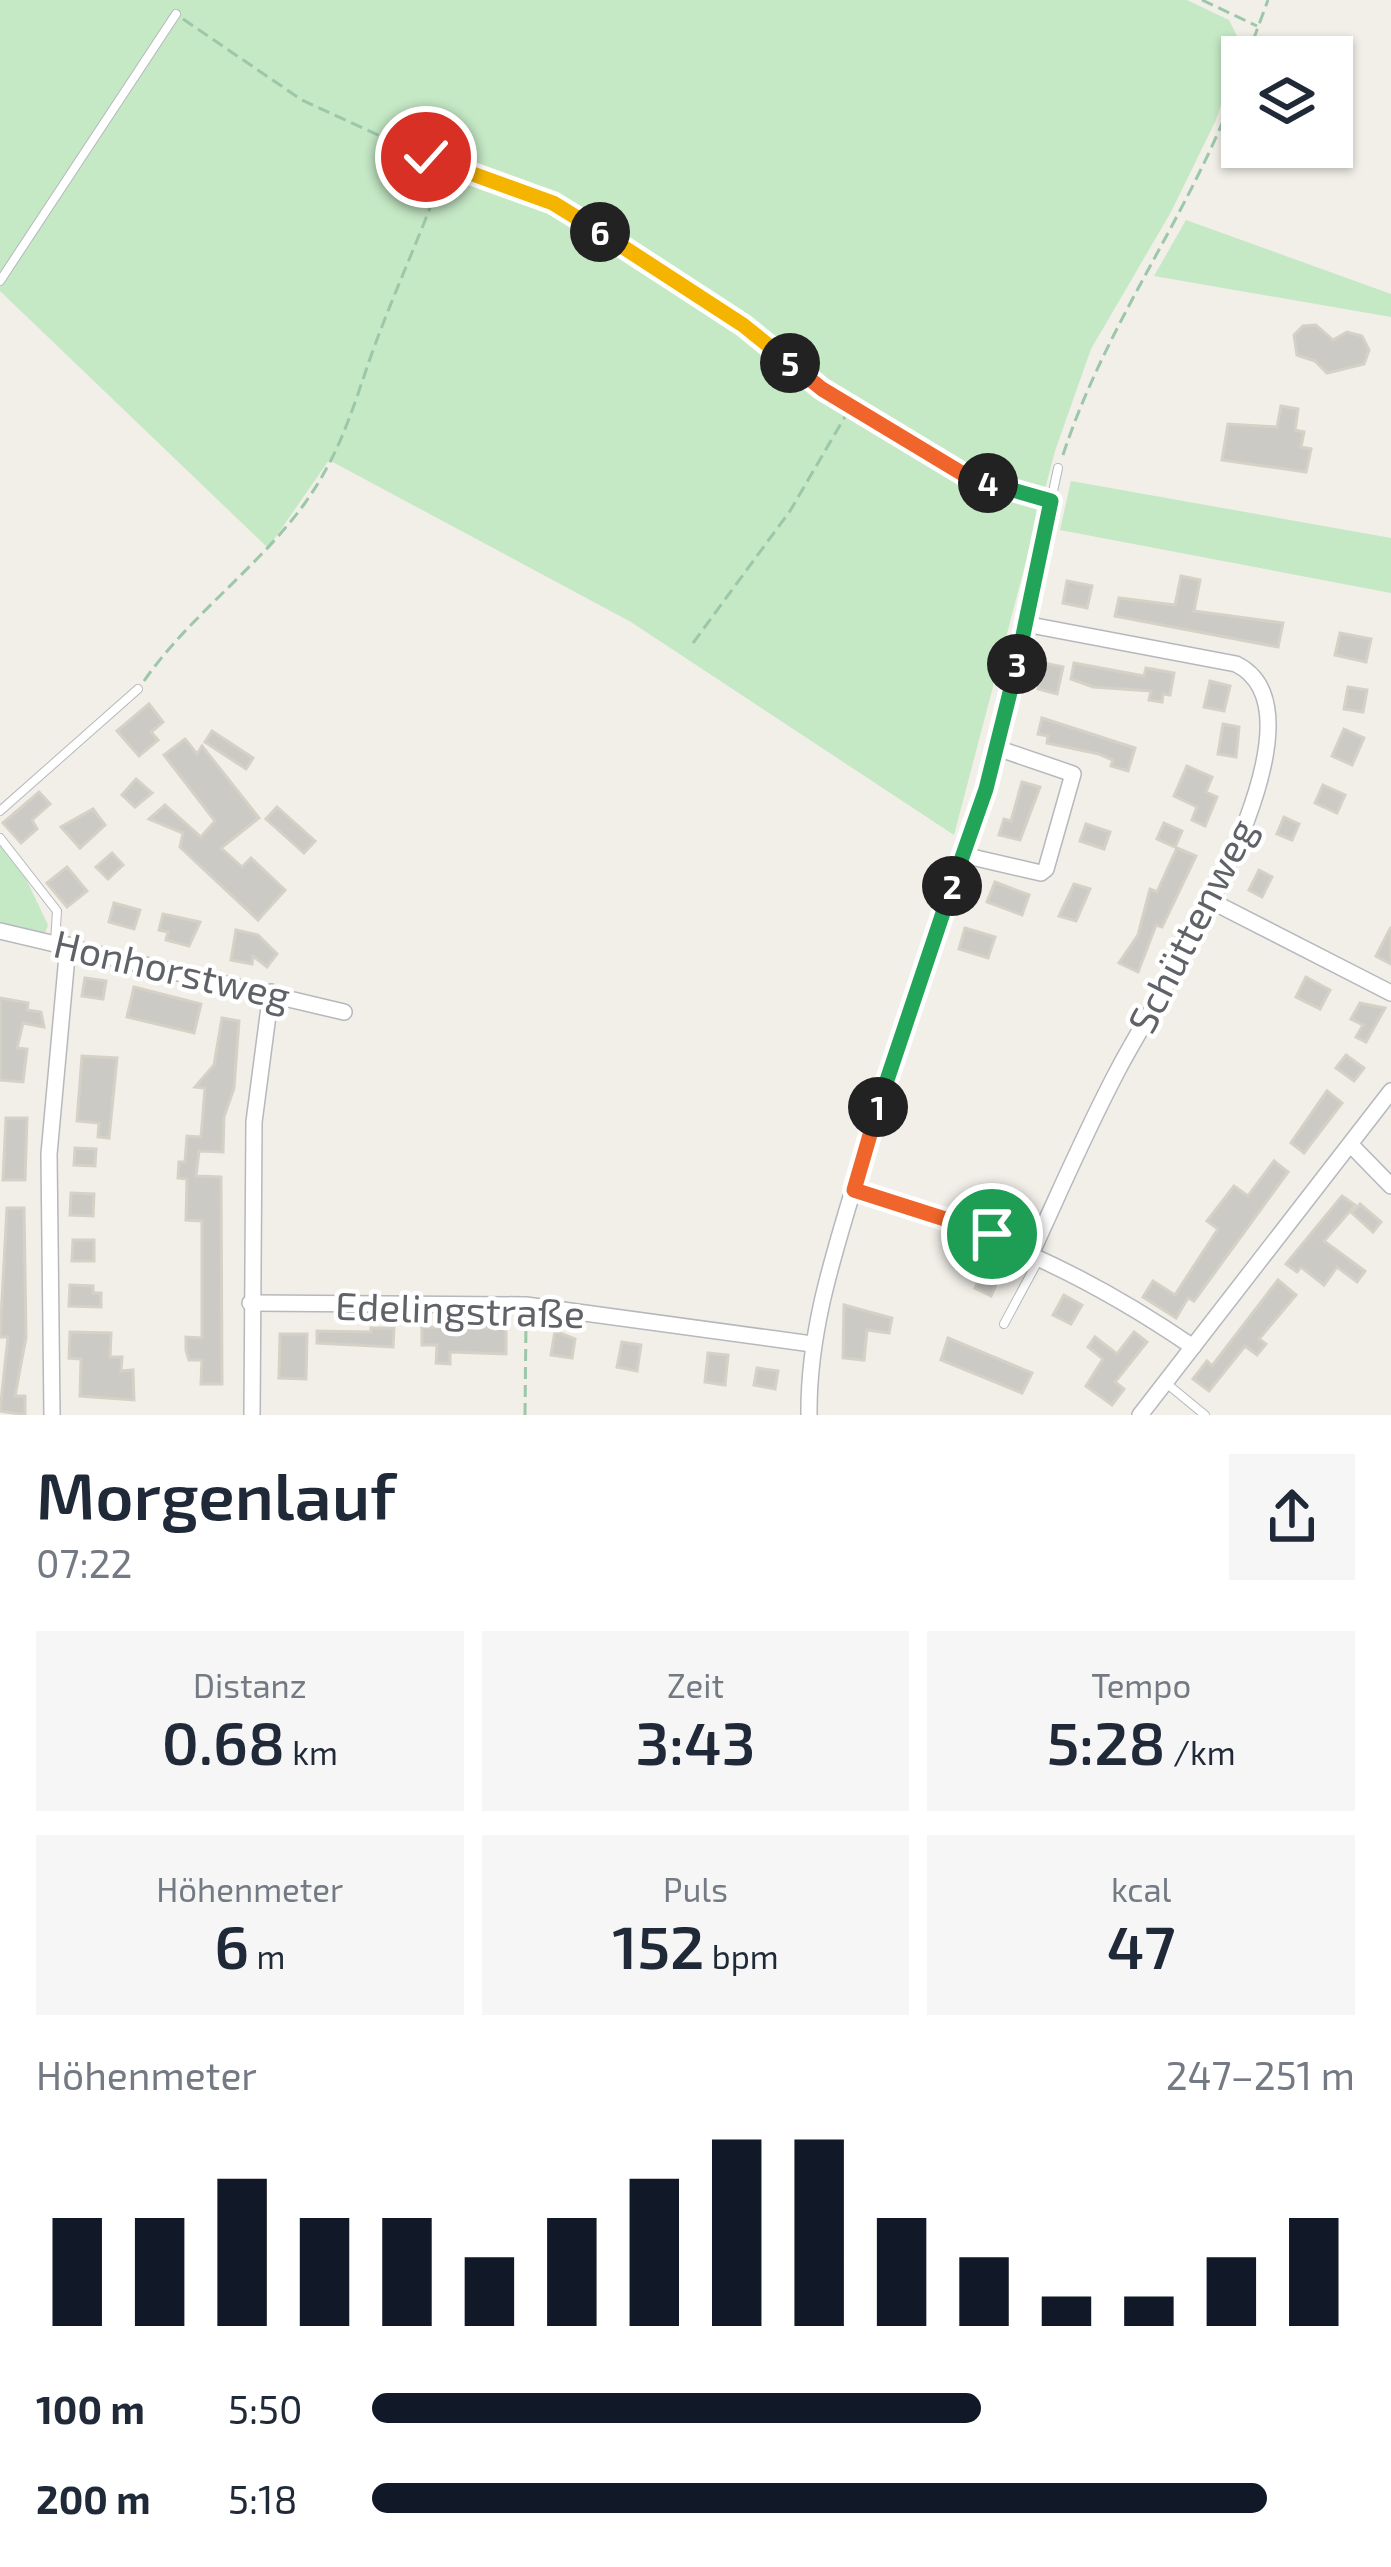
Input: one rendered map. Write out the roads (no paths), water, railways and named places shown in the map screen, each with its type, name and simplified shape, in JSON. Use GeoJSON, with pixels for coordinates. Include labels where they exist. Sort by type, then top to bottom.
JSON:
{"type":"FeatureCollection","features":[{"type":"Feature","properties":{"kind":"street"},"geometry":{"type":"LineString","coordinates":[[809,1415],[812,1344],[854,1190],[997,748],[1025,624]]}},
{"type":"Feature","properties":{"kind":"street","name":"Schüttenweg"},"geometry":{"type":"LineString","coordinates":[[1025,624],[1227,661],[1258,681],[1269,715],[1257,794],[1237,851],[1116,1072],[1036,1254]]}},
{"type":"Feature","properties":{"kind":"street"},"geometry":{"type":"LineString","coordinates":[[963,855],[1042,873],[1046,869],[1073,775],[997,748]]}},
{"type":"Feature","properties":{"kind":"street"},"geometry":{"type":"LineString","coordinates":[[1210,900],[1391,993]]}},
{"type":"Feature","properties":{"kind":"street","name":"Honhorstweg"},"geometry":{"type":"LineString","coordinates":[[0,931],[344,1012]]}},
{"type":"Feature","properties":{"kind":"street"},"geometry":{"type":"LineString","coordinates":[[52,1415],[49,1154],[62,943]]}},
{"type":"Feature","properties":{"kind":"street"},"geometry":{"type":"LineString","coordinates":[[252,1415],[254,1122],[271,992]]}},
{"type":"Feature","properties":{"kind":"street"},"geometry":{"type":"LineString","coordinates":[[1139,1415],[1391,1090]]}},
{"type":"Feature","properties":{"kind":"street"},"geometry":{"type":"LineString","coordinates":[[1352,1146],[1391,1186]]}},
{"type":"Feature","properties":{"kind":"street"},"geometry":{"type":"LineString","coordinates":[[854,1190],[1036,1254],[1115,1294],[1192,1347]]}},
{"type":"Feature","properties":{"kind":"street","name":"Edelingstraße"},"geometry":{"type":"LineString","coordinates":[[250,1303],[526,1305],[812,1344]]}},
{"type":"Feature","properties":{"kind":"lane"},"geometry":{"type":"LineString","coordinates":[[0,281],[176,14]]}},
{"type":"Feature","properties":{"kind":"lane"},"geometry":{"type":"LineString","coordinates":[[1025,624],[1058,468]]}},
{"type":"Feature","properties":{"kind":"lane"},"geometry":{"type":"LineString","coordinates":[[0,811],[138,689]]}},
{"type":"Feature","properties":{"kind":"lane"},"geometry":{"type":"LineString","coordinates":[[0,838],[57,911],[62,943]]}},
{"type":"Feature","properties":{"kind":"lane"},"geometry":{"type":"LineString","coordinates":[[1004,1324],[1036,1254]]}},
{"type":"Feature","properties":{"kind":"lane"},"geometry":{"type":"LineString","coordinates":[[1165,1382],[1205,1415]]}}]}
